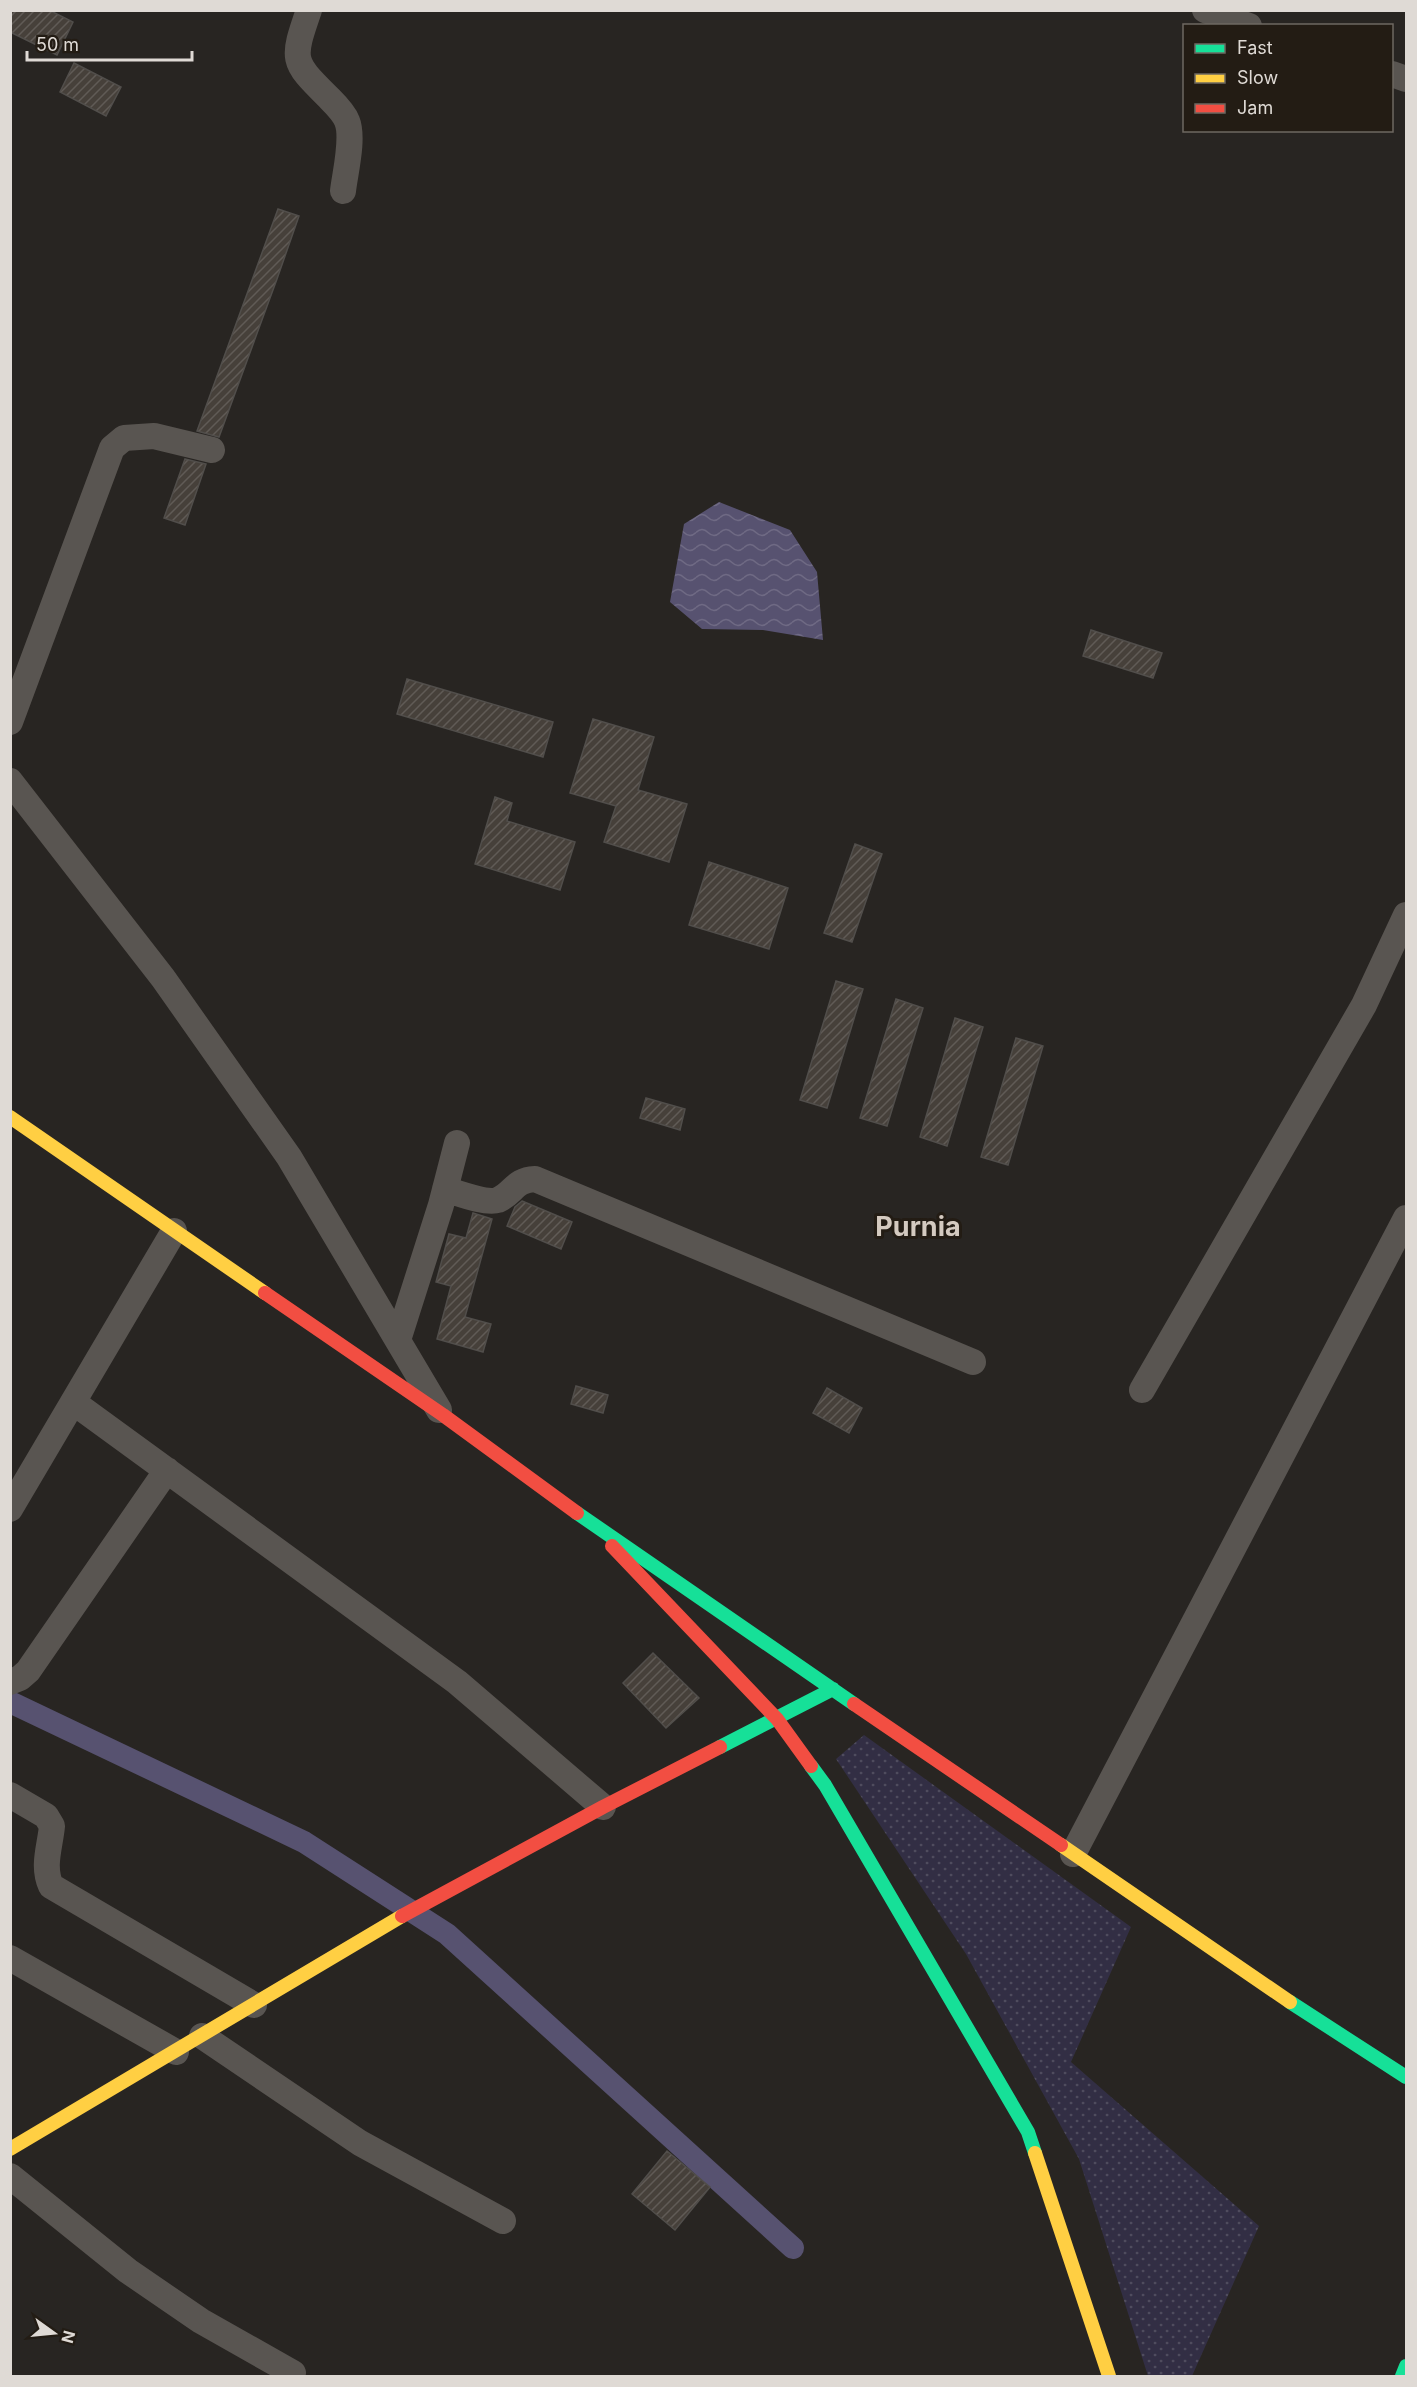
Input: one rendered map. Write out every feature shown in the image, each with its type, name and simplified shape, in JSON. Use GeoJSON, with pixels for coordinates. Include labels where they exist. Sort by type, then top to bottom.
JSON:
{"type":"FeatureCollection","features":[{"type":"Feature","properties":{"kind":"main road"},"geometry":{"type":"LineString","coordinates":[[10,1117],[443,1415],[588,1521],[1267,1987],[1407,2077]]}},
{"type":"Feature","properties":{"kind":"main road"},"geometry":{"type":"LineString","coordinates":[[588,1521],[777,1719],[825,1785],[1028,2132],[1109,2376]]}},
{"type":"Feature","properties":{"kind":"main road"},"geometry":{"type":"LineString","coordinates":[[10,2149],[202,2037],[430,1899],[833,1689]]}},
{"type":"Feature","properties":{"kind":"main road"},"geometry":{"type":"LineString","coordinates":[[1402,2376],[1407,2366]]}},
{"type":"Feature","properties":{"kind":"street"},"geometry":{"type":"LineString","coordinates":[[309,10],[298,42],[297,61],[307,76],[338,107],[348,121],[349,137],[343,191]]}},
{"type":"Feature","properties":{"kind":"street"},"geometry":{"type":"LineString","coordinates":[[1205,10],[1244,24]]}},
{"type":"Feature","properties":{"kind":"street"},"geometry":{"type":"LineString","coordinates":[[10,722],[112,448],[124,438],[154,436],[212,450]]}},
{"type":"Feature","properties":{"kind":"street"},"geometry":{"type":"LineString","coordinates":[[10,781],[163,978],[289,1157],[443,1415]]}},
{"type":"Feature","properties":{"kind":"street"},"geometry":{"type":"LineString","coordinates":[[1142,1390],[1364,1005],[1407,915]]}},
{"type":"Feature","properties":{"kind":"street"},"geometry":{"type":"LineString","coordinates":[[398,1340],[458,1143]]}},
{"type":"Feature","properties":{"kind":"street"},"geometry":{"type":"LineString","coordinates":[[445,1189],[486,1200],[497,1200],[518,1183],[535,1179],[973,1362]]}},
{"type":"Feature","properties":{"kind":"street"},"geometry":{"type":"LineString","coordinates":[[1073,1854],[1407,1218]]}},
{"type":"Feature","properties":{"kind":"street"},"geometry":{"type":"LineString","coordinates":[[10,1509],[174,1232]]}},
{"type":"Feature","properties":{"kind":"street"},"geometry":{"type":"LineString","coordinates":[[73,1402],[457,1682],[603,1807]]}},
{"type":"Feature","properties":{"kind":"street"},"geometry":{"type":"LineString","coordinates":[[10,1682],[20,1678],[28,1671],[167,1470]]}},
{"type":"Feature","properties":{"kind":"street"},"geometry":{"type":"LineString","coordinates":[[10,1795],[46,1816],[52,1826],[46,1861],[47,1876],[51,1886],[254,2005]]}},
{"type":"Feature","properties":{"kind":"street"},"geometry":{"type":"LineString","coordinates":[[10,1958],[176,2052]]}},
{"type":"Feature","properties":{"kind":"street"},"geometry":{"type":"LineString","coordinates":[[202,2037],[360,2143],[503,2222]]}},
{"type":"Feature","properties":{"kind":"street"},"geometry":{"type":"LineString","coordinates":[[10,2176],[128,2271],[201,2321],[293,2373]]}},
{"type":"Feature","properties":{"kind":"shaded area"},"geometry":{"type":"Polygon","coordinates":[[[864,1735],[1131,1927],[1071,2062],[1259,2226],[1192,2376],[1148,2376],[1079,2159],[966,1954],[836,1759],[864,1735]]]}},
{"type":"Feature","properties":{"kind":"water"},"geometry":{"type":"Polygon","coordinates":[[[719,502],[790,530],[817,572],[823,640],[763,630],[702,629],[670,602],[684,524],[719,502]]]}},
{"type":"Feature","properties":{"kind":"building"},"geometry":{"type":"Polygon","coordinates":[[[10,10],[49,10],[73,22],[57,55],[10,32],[10,10]]]}},
{"type":"Feature","properties":{"kind":"building"},"geometry":{"type":"Polygon","coordinates":[[[74,63],[121,87],[106,116],[60,92],[74,63]]]}},
{"type":"Feature","properties":{"kind":"building"},"geometry":{"type":"Polygon","coordinates":[[[278,209],[299,216],[277,279],[219,437],[197,431],[278,209]]]}},
{"type":"Feature","properties":{"kind":"building"},"geometry":{"type":"Polygon","coordinates":[[[185,459],[206,464],[185,525],[164,518],[185,459]]]}},
{"type":"Feature","properties":{"kind":"building"},"geometry":{"type":"Polygon","coordinates":[[[1091,630],[1162,653],[1153,678],[1083,656],[1091,630]]]}},
{"type":"Feature","properties":{"kind":"building"},"geometry":{"type":"Polygon","coordinates":[[[407,679],[553,722],[543,757],[397,714],[407,679]]]}},
{"type":"Feature","properties":{"kind":"building"},"geometry":{"type":"Polygon","coordinates":[[[593,719],[654,737],[638,790],[687,804],[669,862],[604,842],[616,806],[570,793],[593,719]]]}},
{"type":"Feature","properties":{"kind":"building"},"geometry":{"type":"Polygon","coordinates":[[[495,797],[512,803],[507,821],[575,842],[560,890],[475,864],[495,797]]]}},
{"type":"Feature","properties":{"kind":"building"},"geometry":{"type":"Polygon","coordinates":[[[855,844],[882,854],[852,942],[824,933],[855,844]]]}},
{"type":"Feature","properties":{"kind":"building"},"geometry":{"type":"Polygon","coordinates":[[[709,862],[788,888],[769,949],[689,925],[709,862]]]}},
{"type":"Feature","properties":{"kind":"building"},"geometry":{"type":"Polygon","coordinates":[[[836,981],[863,989],[827,1108],[800,1100],[836,981]]]}},
{"type":"Feature","properties":{"kind":"building"},"geometry":{"type":"Polygon","coordinates":[[[896,999],[923,1008],[887,1126],[860,1118],[896,999]]]}},
{"type":"Feature","properties":{"kind":"building"},"geometry":{"type":"Polygon","coordinates":[[[955,1018],[983,1027],[947,1146],[920,1137],[955,1018]]]}},
{"type":"Feature","properties":{"kind":"building"},"geometry":{"type":"Polygon","coordinates":[[[1016,1038],[1043,1046],[1008,1165],[981,1157],[1016,1038]]]}},
{"type":"Feature","properties":{"kind":"building"},"geometry":{"type":"Polygon","coordinates":[[[646,1098],[685,1109],[680,1130],[640,1118],[646,1098]]]}},
{"type":"Feature","properties":{"kind":"building"},"geometry":{"type":"Polygon","coordinates":[[[522,1201],[572,1222],[561,1249],[507,1226],[515,1207],[522,1201]]]}},
{"type":"Feature","properties":{"kind":"building"},"geometry":{"type":"Polygon","coordinates":[[[473,1213],[492,1219],[465,1317],[491,1324],[483,1352],[437,1339],[451,1286],[436,1282],[449,1234],[466,1238],[473,1213]]]}},
{"type":"Feature","properties":{"kind":"building"},"geometry":{"type":"Polygon","coordinates":[[[576,1386],[608,1395],[603,1413],[571,1404],[576,1386]]]}},
{"type":"Feature","properties":{"kind":"building"},"geometry":{"type":"Polygon","coordinates":[[[827,1388],[862,1408],[849,1433],[813,1413],[827,1388]]]}},
{"type":"Feature","properties":{"kind":"building"},"geometry":{"type":"Polygon","coordinates":[[[653,1653],[699,1698],[666,1728],[623,1683],[653,1653]]]}},
{"type":"Feature","properties":{"kind":"building"},"geometry":{"type":"Polygon","coordinates":[[[667,2151],[710,2187],[675,2230],[632,2194],[667,2151]]]}},
{"type":"Feature","properties":{"kind":"waterway"},"geometry":{"type":"LineString","coordinates":[[10,1702],[304,1842],[447,1934],[793,2248]]}},
{"type":"Feature","properties":{"kind":"traffic: fast"},"geometry":{"type":"LineString","coordinates":[[577,1513],[854,1704]]}},
{"type":"Feature","properties":{"kind":"traffic: fast"},"geometry":{"type":"LineString","coordinates":[[720,1747],[833,1689]]}},
{"type":"Feature","properties":{"kind":"traffic: fast"},"geometry":{"type":"LineString","coordinates":[[811,1766],[825,1785],[1028,2132],[1035,2153]]}},
{"type":"Feature","properties":{"kind":"traffic: fast"},"geometry":{"type":"LineString","coordinates":[[1290,2002],[1406,2077]]}},
{"type":"Feature","properties":{"kind":"traffic: fast"},"geometry":{"type":"LineString","coordinates":[[1402,2376],[1406,2366]]}},
{"type":"Feature","properties":{"kind":"traffic: slow"},"geometry":{"type":"LineString","coordinates":[[10,1117],[265,1293]]}},
{"type":"Feature","properties":{"kind":"traffic: slow"},"geometry":{"type":"LineString","coordinates":[[1061,1845],[1290,2002]]}},
{"type":"Feature","properties":{"kind":"traffic: slow"},"geometry":{"type":"LineString","coordinates":[[10,2149],[402,1916]]}},
{"type":"Feature","properties":{"kind":"traffic: slow"},"geometry":{"type":"LineString","coordinates":[[1035,2153],[1109,2376]]}},
{"type":"Feature","properties":{"kind":"traffic: jam"},"geometry":{"type":"LineString","coordinates":[[265,1293],[443,1415],[577,1513]]}},
{"type":"Feature","properties":{"kind":"traffic: jam"},"geometry":{"type":"LineString","coordinates":[[612,1546],[777,1719],[811,1766]]}},
{"type":"Feature","properties":{"kind":"traffic: jam"},"geometry":{"type":"LineString","coordinates":[[854,1704],[1061,1845]]}},
{"type":"Feature","properties":{"kind":"traffic: jam"},"geometry":{"type":"LineString","coordinates":[[402,1916],[603,1807],[720,1747]]}},
{"type":"Feature","properties":{"kind":"district","name":"Purnia"},"geometry":{"type":"Point","coordinates":[918,1227]}}]}
